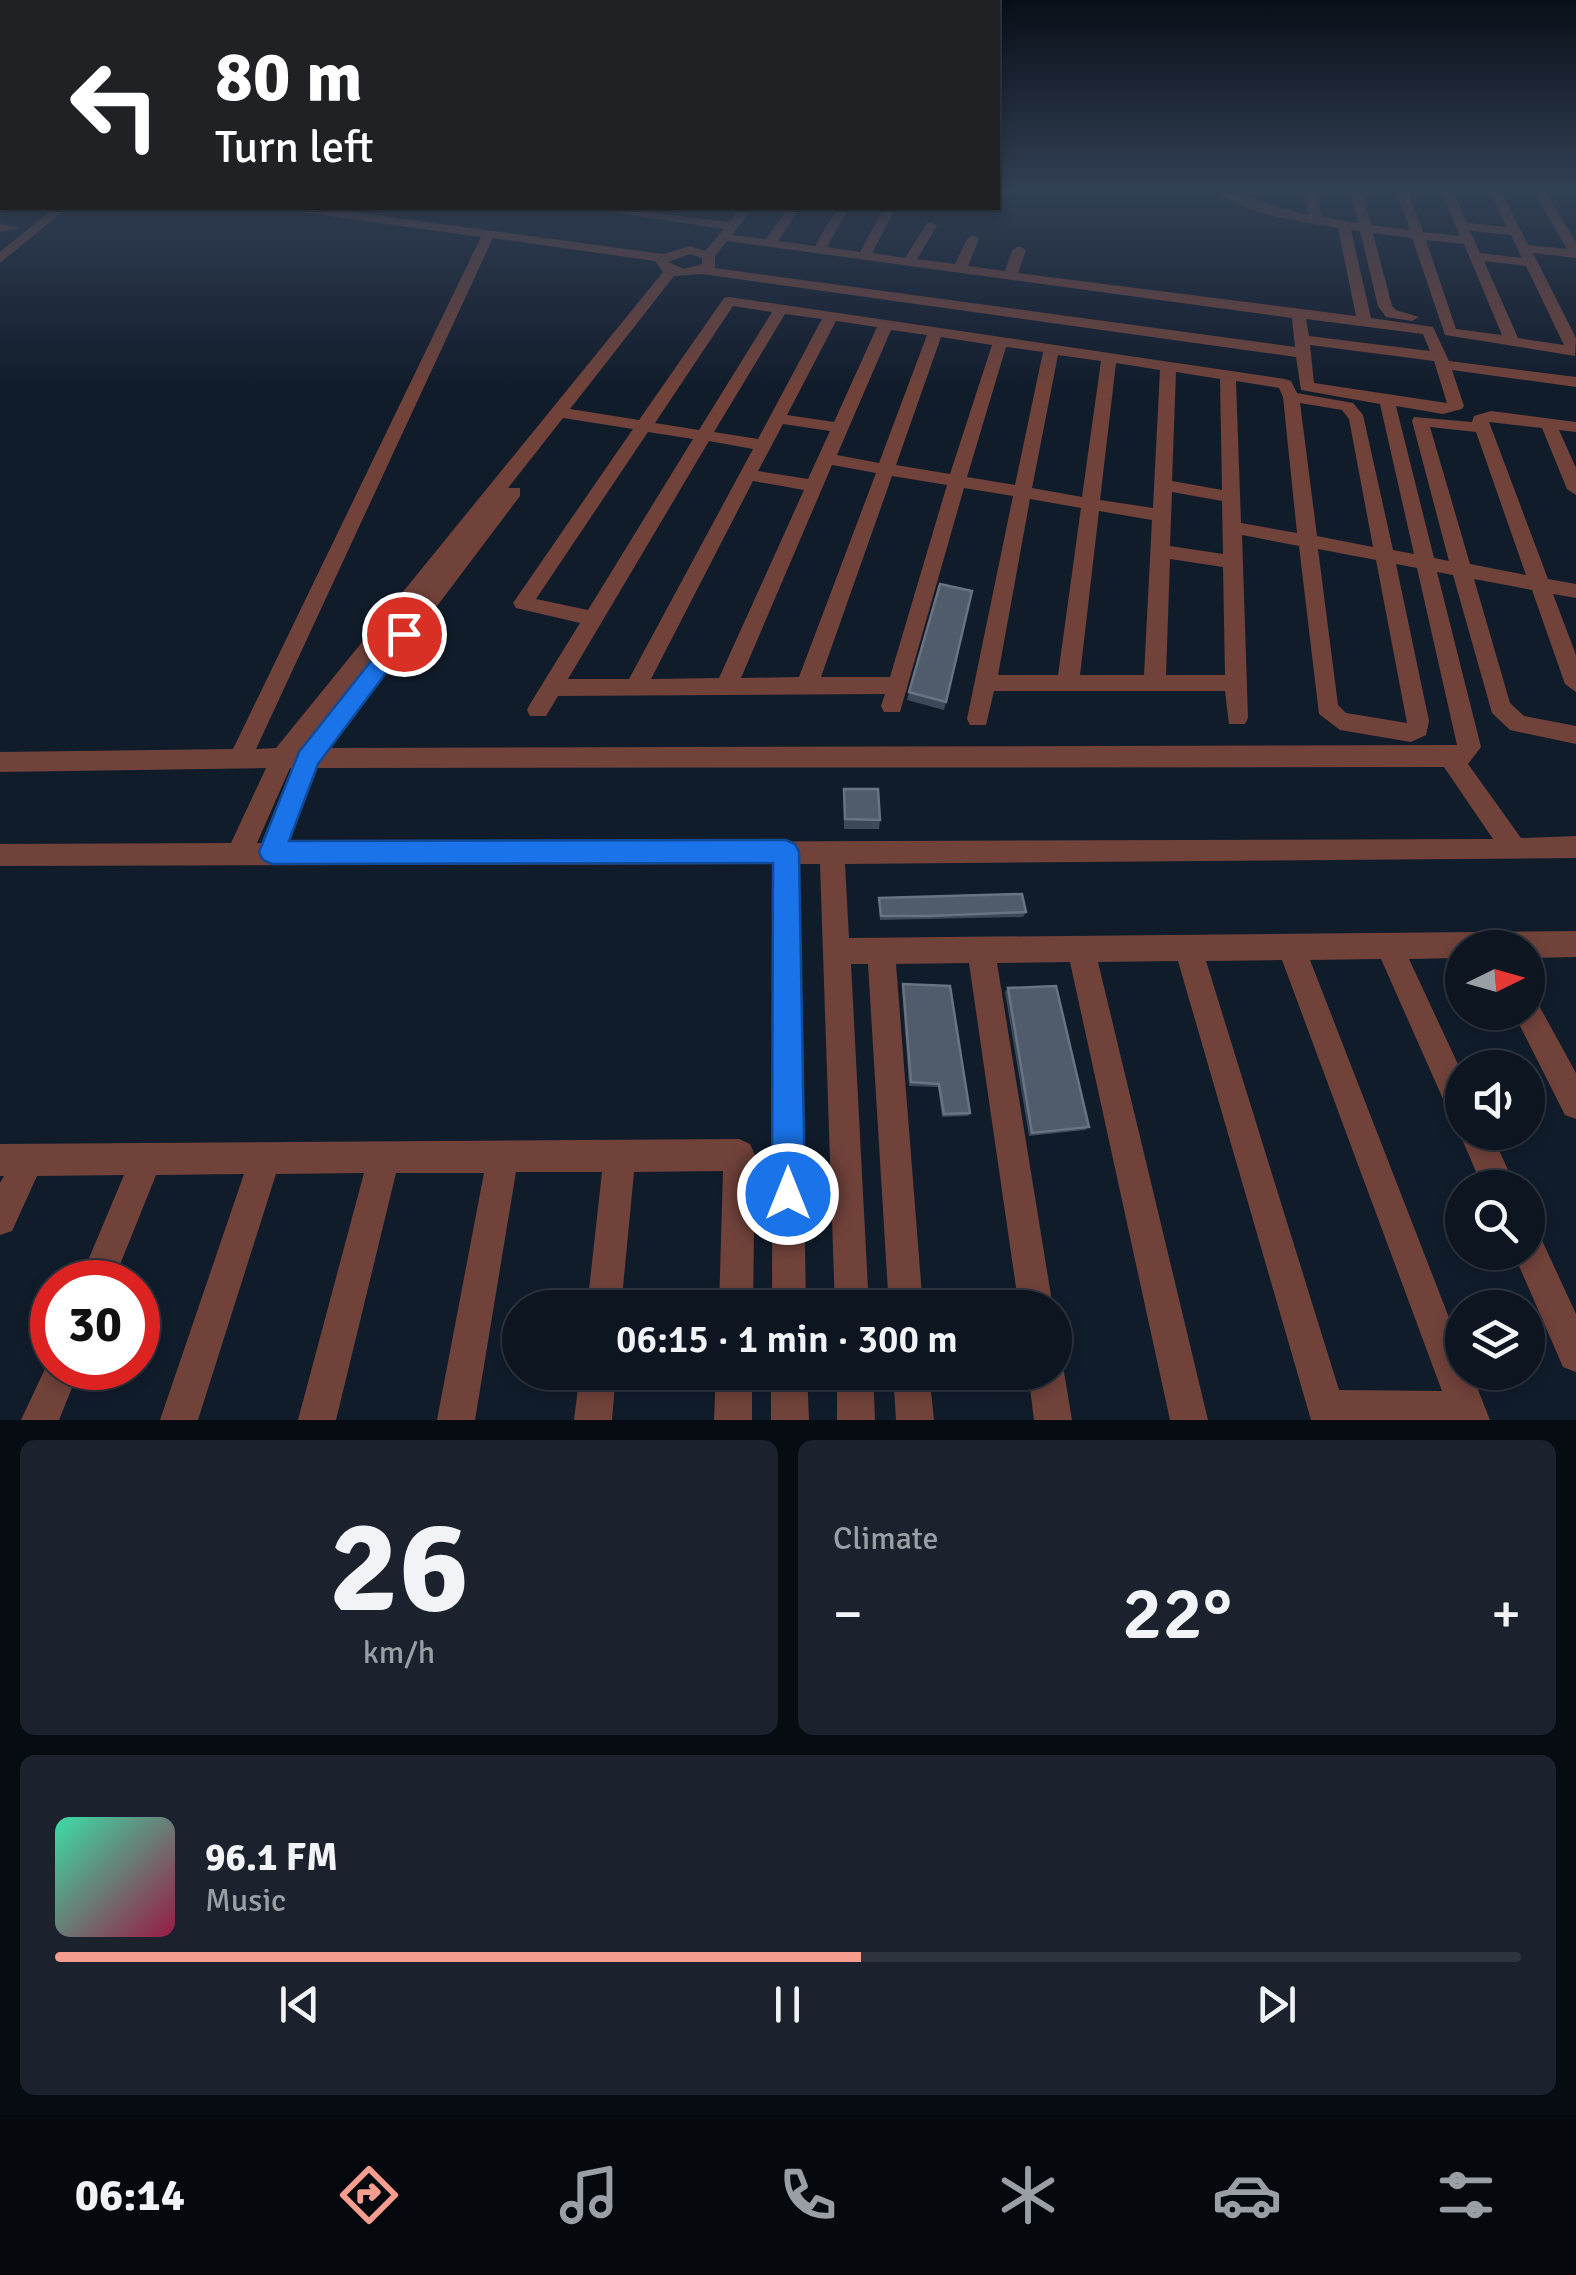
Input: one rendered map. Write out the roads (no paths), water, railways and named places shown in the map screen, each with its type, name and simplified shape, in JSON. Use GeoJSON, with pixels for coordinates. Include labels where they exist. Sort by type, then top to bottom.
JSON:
{"type":"FeatureCollection","features":[{"type":"Feature","properties":{"kind":"street"},"geometry":{"type":"LineString","coordinates":[[242,756],[479,255]]}},
{"type":"Feature","properties":{"kind":"street"},"geometry":{"type":"LineString","coordinates":[[622,255],[1576,382]]}},
{"type":"Feature","properties":{"kind":"street"},"geometry":{"type":"LineString","coordinates":[[240,852],[282,758],[701,255]]}},
{"type":"Feature","properties":{"kind":"street"},"geometry":{"type":"LineString","coordinates":[[858,255],[1010,276],[1118,284],[1221,298],[1278,312],[1428,330],[1456,406],[1453,409],[1387,401],[1307,387],[1301,315]]}},
{"type":"Feature","properties":{"kind":"street"},"geometry":{"type":"LineString","coordinates":[[909,262],[913,255]]}},
{"type":"Feature","properties":{"kind":"street"},"geometry":{"type":"LineString","coordinates":[[960,269],[966,255]]}},
{"type":"Feature","properties":{"kind":"street"},"geometry":{"type":"LineString","coordinates":[[1010,276],[1017,255]]}},
{"type":"Feature","properties":{"kind":"street"},"geometry":{"type":"LineString","coordinates":[[1350,255],[1364,320]]}},
{"type":"Feature","properties":{"kind":"street"},"geometry":{"type":"LineString","coordinates":[[1373,255],[1388,310],[1447,322]]}},
{"type":"Feature","properties":{"kind":"street"},"geometry":{"type":"LineString","coordinates":[[1424,255],[1447,322],[1456,335],[1576,351]]}},
{"type":"Feature","properties":{"kind":"street"},"geometry":{"type":"LineString","coordinates":[[1528,255],[1576,351]]}},
{"type":"Feature","properties":{"kind":"street"},"geometry":{"type":"LineString","coordinates":[[1513,343],[1476,256],[1531,262]]}},
{"type":"Feature","properties":{"kind":"street"},"geometry":{"type":"LineString","coordinates":[[1278,312],[1278,298],[1331,301]]}},
{"type":"Feature","properties":{"kind":"street"},"geometry":{"type":"LineString","coordinates":[[594,619],[523,604],[729,301],[781,308],[1285,384],[1291,397],[1327,708],[1340,721],[1411,733],[1418,729],[1418,721],[1354,412],[1341,405],[1291,397]]}},
{"type":"Feature","properties":{"kind":"street"},"geometry":{"type":"LineString","coordinates":[[538,710],[781,308]]}},
{"type":"Feature","properties":{"kind":"street"},"geometry":{"type":"LineString","coordinates":[[636,687],[831,316]]}},
{"type":"Feature","properties":{"kind":"street"},"geometry":{"type":"LineString","coordinates":[[726,686],[886,324]]}},
{"type":"Feature","properties":{"kind":"street"},"geometry":{"type":"LineString","coordinates":[[807,686],[936,332]]}},
{"type":"Feature","properties":{"kind":"street"},"geometry":{"type":"LineString","coordinates":[[551,688],[807,686],[895,696],[1001,342]]}},
{"type":"Feature","properties":{"kind":"street"},"geometry":{"type":"LineString","coordinates":[[978,719],[1051,349]]}},
{"type":"Feature","properties":{"kind":"street"},"geometry":{"type":"LineString","coordinates":[[1068,683],[1109,357]]}},
{"type":"Feature","properties":{"kind":"street"},"geometry":{"type":"LineString","coordinates":[[1440,365],[1576,392]]}},
{"type":"Feature","properties":{"kind":"street"},"geometry":{"type":"LineString","coordinates":[[1156,683],[1168,366]]}},
{"type":"Feature","properties":{"kind":"street"},"geometry":{"type":"LineString","coordinates":[[1228,375],[1237,718]]}},
{"type":"Feature","properties":{"kind":"street"},"geometry":{"type":"LineString","coordinates":[[0,762],[242,756],[1450,758],[1466,754],[1469,747],[1387,401]]}},
{"type":"Feature","properties":{"kind":"street"},"geometry":{"type":"LineString","coordinates":[[566,413],[762,445]]}},
{"type":"Feature","properties":{"kind":"street"},"geometry":{"type":"LineString","coordinates":[[272,852],[308,759],[566,413]]}},
{"type":"Feature","properties":{"kind":"street"},"geometry":{"type":"LineString","coordinates":[[1576,428],[1486,416],[1480,420],[1576,684]]}},
{"type":"Feature","properties":{"kind":"street"},"geometry":{"type":"LineString","coordinates":[[777,418],[840,428]]}},
{"type":"Feature","properties":{"kind":"street"},"geometry":{"type":"LineString","coordinates":[[1483,428],[1430,419],[1420,421],[1500,707],[1518,724],[1576,735]]}},
{"type":"Feature","properties":{"kind":"street"},"geometry":{"type":"LineString","coordinates":[[1548,424],[1576,489]]}},
{"type":"Feature","properties":{"kind":"street"},"geometry":{"type":"LineString","coordinates":[[826,459],[1162,516]]}},
{"type":"Feature","properties":{"kind":"street"},"geometry":{"type":"LineString","coordinates":[[747,475],[814,486]]}},
{"type":"Feature","properties":{"kind":"street"},"geometry":{"type":"LineString","coordinates":[[1163,485],[1231,497]]}},
{"type":"Feature","properties":{"kind":"street"},"geometry":{"type":"LineString","coordinates":[[1232,527],[1576,591]]}},
{"type":"Feature","properties":{"kind":"street"},"geometry":{"type":"LineString","coordinates":[[1160,550],[1233,562]]}},
{"type":"Feature","properties":{"kind":"street"},"geometry":{"type":"LineString","coordinates":[[985,684],[1236,683]]}},
{"type":"Feature","properties":{"kind":"street"},"geometry":{"type":"LineString","coordinates":[[1450,758],[1515,850]]}},
{"type":"Feature","properties":{"kind":"street"},"geometry":{"type":"LineString","coordinates":[[0,855],[1576,848]]}},
{"type":"Feature","properties":{"kind":"street"},"geometry":{"type":"LineString","coordinates":[[786,852],[789,1290]]}},
{"type":"Feature","properties":{"kind":"street"},"geometry":{"type":"LineString","coordinates":[[832,852],[851,1290]]}},
{"type":"Feature","properties":{"kind":"street"},"geometry":{"type":"LineString","coordinates":[[1545,945],[1576,944]]}},
{"type":"Feature","properties":{"kind":"street"},"geometry":{"type":"LineString","coordinates":[[1390,946],[1445,1068]]}},
{"type":"Feature","properties":{"kind":"street"},"geometry":{"type":"LineString","coordinates":[[838,951],[1445,946]]}},
{"type":"Feature","properties":{"kind":"street"},"geometry":{"type":"LineString","coordinates":[[1188,948],[1329,1414],[1469,1415],[1291,947]]}},
{"type":"Feature","properties":{"kind":"street"},"geometry":{"type":"LineString","coordinates":[[1081,949],[1188,1420]]}},
{"type":"Feature","properties":{"kind":"street"},"geometry":{"type":"LineString","coordinates":[[880,950],[905,1290]]}},
{"type":"Feature","properties":{"kind":"street"},"geometry":{"type":"LineString","coordinates":[[982,950],[1033,1290]]}},
{"type":"Feature","properties":{"kind":"street"},"geometry":{"type":"LineString","coordinates":[[1537,1030],[1576,1104]]}},
{"type":"Feature","properties":{"kind":"street"},"geometry":{"type":"LineString","coordinates":[[0,1219],[14,1160],[739,1155],[736,1290]]}},
{"type":"Feature","properties":{"kind":"street"},"geometry":{"type":"LineString","coordinates":[[606,1290],[620,1156]]}},
{"type":"Feature","properties":{"kind":"street"},"geometry":{"type":"LineString","coordinates":[[456,1420],[503,1157]]}},
{"type":"Feature","properties":{"kind":"street"},"geometry":{"type":"LineString","coordinates":[[178,1420],[265,1158]]}},
{"type":"Feature","properties":{"kind":"street"},"geometry":{"type":"LineString","coordinates":[[317,1420],[384,1158]]}},
{"type":"Feature","properties":{"kind":"street"},"geometry":{"type":"LineString","coordinates":[[105,1260],[147,1159]]}},
{"type":"Feature","properties":{"kind":"street"},"geometry":{"type":"LineString","coordinates":[[1538,1270],[1576,1354]]}},
{"type":"Feature","properties":{"kind":"street"},"geometry":{"type":"LineString","coordinates":[[40,1420],[53,1390]]}},
{"type":"Feature","properties":{"kind":"street"},"geometry":{"type":"LineString","coordinates":[[593,1420],[596,1390]]}},
{"type":"Feature","properties":{"kind":"street"},"geometry":{"type":"LineString","coordinates":[[733,1420],[734,1390]]}},
{"type":"Feature","properties":{"kind":"street"},"geometry":{"type":"LineString","coordinates":[[789,1390],[790,1420]]}},
{"type":"Feature","properties":{"kind":"street"},"geometry":{"type":"LineString","coordinates":[[855,1390],[856,1420]]}},
{"type":"Feature","properties":{"kind":"street"},"geometry":{"type":"LineString","coordinates":[[912,1390],[915,1420]]}},
{"type":"Feature","properties":{"kind":"street"},"geometry":{"type":"LineString","coordinates":[[1049,1390],[1053,1420]]}}]}
